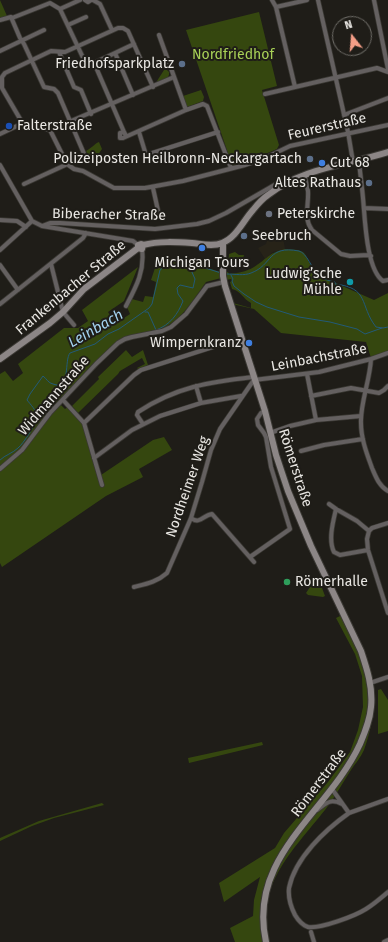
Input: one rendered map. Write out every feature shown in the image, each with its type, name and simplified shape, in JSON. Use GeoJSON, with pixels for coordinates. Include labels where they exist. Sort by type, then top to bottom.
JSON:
{"type":"FeatureCollection","features":[{"type":"Feature","properties":{"kind":"main road"},"geometry":{"type":"LineString","coordinates":[[223,243],[232,238],[253,210],[261,202],[284,184],[304,175],[334,165],[356,161],[388,152]]}},
{"type":"Feature","properties":{"kind":"main road","name":"Frankenbacher Straße"},"geometry":{"type":"LineString","coordinates":[[0,359],[37,333],[63,312],[84,289],[140,247],[160,243],[215,245],[223,243]]}},
{"type":"Feature","properties":{"kind":"main road","name":"Römerstraße"},"geometry":{"type":"LineString","coordinates":[[223,243],[223,276],[240,338],[265,411],[276,455],[288,491],[314,553],[361,651],[370,682],[371,706],[365,735],[354,757],[332,789],[298,829],[278,861],[271,876],[265,896],[263,911],[263,926],[266,942]]}},
{"type":"Feature","properties":{"kind":"street"},"geometry":{"type":"LineString","coordinates":[[60,9],[80,0]]}},
{"type":"Feature","properties":{"kind":"street"},"geometry":{"type":"LineString","coordinates":[[85,0],[88,2],[92,0],[100,4],[112,30]]}},
{"type":"Feature","properties":{"kind":"street"},"geometry":{"type":"LineString","coordinates":[[272,0],[276,7],[295,87]]}},
{"type":"Feature","properties":{"kind":"street"},"geometry":{"type":"LineString","coordinates":[[276,7],[307,0]]}},
{"type":"Feature","properties":{"kind":"street"},"geometry":{"type":"LineString","coordinates":[[318,0],[356,161],[364,208],[365,227],[371,256],[378,276],[383,281],[388,280]]}},
{"type":"Feature","properties":{"kind":"street"},"geometry":{"type":"LineString","coordinates":[[374,0],[388,69]]}},
{"type":"Feature","properties":{"kind":"street"},"geometry":{"type":"LineString","coordinates":[[0,20],[11,16],[12,18],[50,4],[60,9],[86,64],[89,67],[95,65],[96,62],[134,44]]}},
{"type":"Feature","properties":{"kind":"street"},"geometry":{"type":"LineString","coordinates":[[68,25],[86,17]]}},
{"type":"Feature","properties":{"kind":"street"},"geometry":{"type":"LineString","coordinates":[[12,18],[44,87],[54,89],[58,93],[85,156],[24,184]]}},
{"type":"Feature","properties":{"kind":"street"},"geometry":{"type":"LineString","coordinates":[[22,124],[2,88],[1,76],[10,69],[51,51],[65,52],[112,30],[120,28],[128,31],[153,87]]}},
{"type":"Feature","properties":{"kind":"street"},"geometry":{"type":"LineString","coordinates":[[0,51],[44,30]]}},
{"type":"Feature","properties":{"kind":"street"},"geometry":{"type":"LineString","coordinates":[[159,35],[186,110]]}},
{"type":"Feature","properties":{"kind":"street"},"geometry":{"type":"LineString","coordinates":[[59,52],[74,87],[81,90],[91,114]]}},
{"type":"Feature","properties":{"kind":"street"},"geometry":{"type":"LineString","coordinates":[[115,53],[133,95]]}},
{"type":"Feature","properties":{"kind":"street"},"geometry":{"type":"LineString","coordinates":[[95,65],[124,132],[120,132],[119,136],[122,138],[139,132],[186,110],[203,104],[207,106],[231,168]]}},
{"type":"Feature","properties":{"kind":"street"},"geometry":{"type":"LineString","coordinates":[[265,94],[377,68],[388,72]]}},
{"type":"Feature","properties":{"kind":"street"},"geometry":{"type":"LineString","coordinates":[[0,134],[22,124],[50,130],[91,114],[174,77]]}},
{"type":"Feature","properties":{"kind":"street"},"geometry":{"type":"LineString","coordinates":[[344,114],[388,98]]}},
{"type":"Feature","properties":{"kind":"street","name":"Feurerstraße"},"geometry":{"type":"LineString","coordinates":[[67,164],[74,169],[83,171],[116,189],[153,188],[245,165],[263,159],[290,146],[348,132],[388,125]]}},
{"type":"Feature","properties":{"kind":"street"},"geometry":{"type":"LineString","coordinates":[[50,130],[67,164]]}},
{"type":"Feature","properties":{"kind":"street"},"geometry":{"type":"LineString","coordinates":[[139,132],[146,155],[218,132]]}},
{"type":"Feature","properties":{"kind":"street"},"geometry":{"type":"LineString","coordinates":[[0,165],[32,221],[42,226],[133,241],[140,247],[143,262],[142,273],[126,306]]}},
{"type":"Feature","properties":{"kind":"street"},"geometry":{"type":"LineString","coordinates":[[304,175],[308,191],[306,215],[309,226],[312,230],[341,254],[350,256],[371,256]]}},
{"type":"Feature","properties":{"kind":"street","name":"Biberacher Straße"},"geometry":{"type":"LineString","coordinates":[[42,226],[50,223],[155,229],[197,224],[209,221],[226,213],[278,183],[282,182],[284,184]]}},
{"type":"Feature","properties":{"kind":"street"},"geometry":{"type":"LineString","coordinates":[[153,188],[159,215]]}},
{"type":"Feature","properties":{"kind":"street"},"geometry":{"type":"LineString","coordinates":[[364,208],[388,209]]}},
{"type":"Feature","properties":{"kind":"street"},"geometry":{"type":"LineString","coordinates":[[0,220],[17,221],[26,227]]}},
{"type":"Feature","properties":{"kind":"street"},"geometry":{"type":"LineString","coordinates":[[0,250],[32,221]]}},
{"type":"Feature","properties":{"kind":"street"},"geometry":{"type":"LineString","coordinates":[[0,304],[83,238],[86,233]]}},
{"type":"Feature","properties":{"kind":"street"},"geometry":{"type":"LineString","coordinates":[[51,264],[63,312],[74,325]]}},
{"type":"Feature","properties":{"kind":"street"},"geometry":{"type":"LineString","coordinates":[[1,266],[18,290]]}},
{"type":"Feature","properties":{"kind":"street","name":"Widmannstraße"},"geometry":{"type":"LineString","coordinates":[[0,469],[22,450],[37,429],[63,400],[96,364],[118,344],[125,339],[162,331],[171,327],[186,314],[207,286],[223,276]]}},
{"type":"Feature","properties":{"kind":"street"},"geometry":{"type":"LineString","coordinates":[[84,423],[141,370],[240,338]]}},
{"type":"Feature","properties":{"kind":"street","name":"Leinbachstraße"},"geometry":{"type":"LineString","coordinates":[[143,424],[137,415],[138,412],[162,397],[196,386],[215,382],[307,374],[371,359],[388,353]]}},
{"type":"Feature","properties":{"kind":"street"},"geometry":{"type":"LineString","coordinates":[[371,359],[369,380],[361,416],[361,424],[363,439],[370,461],[378,480],[383,488],[388,491]]}},
{"type":"Feature","properties":{"kind":"street"},"geometry":{"type":"LineString","coordinates":[[307,374],[316,420]]}},
{"type":"Feature","properties":{"kind":"street","name":"Nordheimer Weg"},"geometry":{"type":"LineString","coordinates":[[134,588],[162,578],[167,573],[191,518],[211,450],[220,429],[247,387],[254,379]]}},
{"type":"Feature","properties":{"kind":"street"},"geometry":{"type":"LineString","coordinates":[[196,386],[201,403]]}},
{"type":"Feature","properties":{"kind":"street"},"geometry":{"type":"LineString","coordinates":[[312,396],[352,388],[379,392],[388,386]]}},
{"type":"Feature","properties":{"kind":"street"},"geometry":{"type":"LineString","coordinates":[[94,458],[132,430],[160,416],[201,403],[241,396]]}},
{"type":"Feature","properties":{"kind":"street"},"geometry":{"type":"LineString","coordinates":[[63,400],[84,423],[102,485]]}},
{"type":"Feature","properties":{"kind":"street","name":"Römerstraße"},"geometry":{"type":"LineString","coordinates":[[250,557],[290,529],[271,467],[264,433],[258,425],[257,419],[261,413],[265,411]]}},
{"type":"Feature","properties":{"kind":"street"},"geometry":{"type":"LineString","coordinates":[[270,433],[290,426],[316,420],[361,416]]}},
{"type":"Feature","properties":{"kind":"street"},"geometry":{"type":"LineString","coordinates":[[301,451],[324,444],[363,439]]}},
{"type":"Feature","properties":{"kind":"street"},"geometry":{"type":"LineString","coordinates":[[329,504],[357,521],[369,531]]}},
{"type":"Feature","properties":{"kind":"street"},"geometry":{"type":"LineString","coordinates":[[336,509],[331,541],[331,548],[334,552],[340,555],[368,550]]}},
{"type":"Feature","properties":{"kind":"street"},"geometry":{"type":"LineString","coordinates":[[191,518],[195,521],[199,521],[208,514],[212,514],[254,562]]}},
{"type":"Feature","properties":{"kind":"street"},"geometry":{"type":"LineString","coordinates":[[388,523],[372,528],[369,531],[367,539],[368,550],[388,613]]}},
{"type":"Feature","properties":{"kind":"street"},"geometry":{"type":"LineString","coordinates":[[370,682],[388,677]]}},
{"type":"Feature","properties":{"kind":"street"},"geometry":{"type":"LineString","coordinates":[[332,789],[349,814]]}},
{"type":"Feature","properties":{"kind":"street"},"geometry":{"type":"LineString","coordinates":[[388,799],[349,814],[331,826],[316,842],[298,866],[294,873],[288,894],[292,909],[297,919],[304,925],[310,927],[323,926],[355,916],[388,892]]}},
{"type":"Feature","properties":{"kind":"street"},"geometry":{"type":"LineString","coordinates":[[313,812],[330,801],[337,801],[344,805]]}},
{"type":"Feature","properties":{"kind":"street"},"geometry":{"type":"LineString","coordinates":[[311,932],[314,942]]}},
{"type":"Feature","properties":{"kind":"street"},"geometry":{"type":"LineString","coordinates":[[384,942],[388,940]]}},
{"type":"Feature","properties":{"kind":"shaded area"},"geometry":{"type":"Polygon","coordinates":[[[277,227],[283,237],[285,249],[273,252],[265,259],[258,248],[266,244],[269,234],[277,227]]]}},
{"type":"Feature","properties":{"kind":"green space"},"geometry":{"type":"Polygon","coordinates":[[[0,0],[7,16],[0,19],[0,0]]]}},
{"type":"Feature","properties":{"kind":"green space","name":"Nordfriedhof"},"geometry":{"type":"Polygon","coordinates":[[[259,12],[277,86],[262,90],[279,145],[277,149],[249,161],[234,165],[231,162],[186,30],[259,12]]]}},
{"type":"Feature","properties":{"kind":"green space"},"geometry":{"type":"Polygon","coordinates":[[[164,70],[169,72],[168,76],[166,79],[157,83],[157,81],[164,70]]]}},
{"type":"Feature","properties":{"kind":"green space"},"geometry":{"type":"Polygon","coordinates":[[[201,90],[204,97],[203,101],[187,107],[183,96],[201,90]]]}},
{"type":"Feature","properties":{"kind":"green space"},"geometry":{"type":"Polygon","coordinates":[[[99,142],[102,149],[95,159],[89,156],[86,151],[99,142]]]}},
{"type":"Feature","properties":{"kind":"green space"},"geometry":{"type":"Polygon","coordinates":[[[285,249],[303,252],[312,268],[324,278],[374,300],[388,293],[388,351],[371,358],[366,342],[281,333],[254,309],[232,304],[225,277],[206,282],[191,303],[173,322],[158,330],[132,336],[116,342],[61,399],[60,404],[65,409],[68,407],[83,423],[98,477],[153,440],[164,437],[172,450],[139,469],[143,477],[106,496],[2,567],[0,563],[0,374],[5,371],[13,381],[23,373],[18,364],[64,328],[78,328],[88,321],[82,310],[138,267],[124,301],[108,312],[115,324],[130,314],[127,307],[132,299],[143,302],[145,296],[153,297],[156,282],[151,280],[156,265],[169,261],[196,263],[217,271],[228,272],[229,274],[251,269],[271,254],[285,249]],[[231,279],[226,280],[233,303],[251,308],[251,303],[238,291],[232,289],[230,282],[232,281],[231,279]]]}},
{"type":"Feature","properties":{"kind":"green space"},"geometry":{"type":"Polygon","coordinates":[[[235,252],[239,255],[244,255],[242,263],[230,264],[230,266],[228,266],[229,254],[235,252]]]}},
{"type":"Feature","properties":{"kind":"green space"},"geometry":{"type":"Polygon","coordinates":[[[126,350],[132,357],[143,350],[148,365],[138,369],[137,368],[145,364],[142,358],[120,371],[78,413],[72,406],[99,379],[98,377],[126,350]]]}},
{"type":"Feature","properties":{"kind":"green space"},"geometry":{"type":"Polygon","coordinates":[[[320,586],[325,596],[323,597],[308,595],[306,593],[310,587],[320,586]]]}},
{"type":"Feature","properties":{"kind":"green space"},"geometry":{"type":"Polygon","coordinates":[[[346,613],[367,658],[374,687],[372,719],[364,750],[328,806],[291,852],[272,885],[267,902],[266,921],[270,942],[235,942],[230,928],[253,916],[254,900],[260,877],[224,902],[219,883],[275,848],[284,833],[328,782],[350,752],[358,730],[363,707],[362,676],[355,654],[336,618],[346,613]]]}},
{"type":"Feature","properties":{"kind":"green space"},"geometry":{"type":"Polygon","coordinates":[[[381,689],[388,700],[388,731],[378,734],[378,690],[381,689]]]}},
{"type":"Feature","properties":{"kind":"green space"},"geometry":{"type":"Polygon","coordinates":[[[262,742],[263,745],[189,763],[188,758],[262,742]]]}},
{"type":"Feature","properties":{"kind":"green space"},"geometry":{"type":"Polygon","coordinates":[[[102,803],[104,805],[54,818],[32,826],[0,841],[0,838],[39,821],[102,803]]]}},
{"type":"Feature","properties":{"kind":"waterway","name":"Leinbach"},"geometry":{"type":"LineString","coordinates":[[227,274],[248,274],[258,270],[276,253],[289,250],[299,251],[302,252],[307,258],[318,275],[326,280],[335,282],[335,284],[354,289],[362,299],[376,327],[388,327]]}},
{"type":"Feature","properties":{"kind":"waterway","name":"Leinbach"},"geometry":{"type":"LineString","coordinates":[[145,312],[148,312],[156,330],[169,322],[176,315],[183,301],[178,294],[177,288],[180,285],[193,288],[195,279],[191,270],[196,265]]}},
{"type":"Feature","properties":{"kind":"waterway","name":"Leinbach"},"geometry":{"type":"LineString","coordinates":[[0,460],[18,448],[33,428],[37,416],[27,400],[43,376],[49,382],[59,385],[65,379],[68,357],[70,353],[95,344],[149,308],[152,304],[160,270],[165,266],[196,265],[221,273]]}},
{"type":"Feature","properties":{"kind":"waterway"},"geometry":{"type":"LineString","coordinates":[[231,275],[234,286],[256,302],[267,307],[299,317],[330,322],[357,329],[365,334],[382,328]]}},
{"type":"Feature","properties":{"kind":"place","name":"Friedhofsparkplatz"},"geometry":{"type":"Point","coordinates":[182,64]}},
{"type":"Feature","properties":{"kind":"place","name":"Falterstraße"},"geometry":{"type":"Point","coordinates":[9,126]}},
{"type":"Feature","properties":{"kind":"place","name":"Polizeiposten Heilbronn-Neckargartach"},"geometry":{"type":"Point","coordinates":[310,159]}},
{"type":"Feature","properties":{"kind":"place","name":"Cut 68"},"geometry":{"type":"Point","coordinates":[322,163]}},
{"type":"Feature","properties":{"kind":"place","name":"Altes Rathaus"},"geometry":{"type":"Point","coordinates":[369,183]}},
{"type":"Feature","properties":{"kind":"place","name":"Peterskirche"},"geometry":{"type":"Point","coordinates":[269,214]}},
{"type":"Feature","properties":{"kind":"place","name":"Seebruch"},"geometry":{"type":"Point","coordinates":[244,236]}},
{"type":"Feature","properties":{"kind":"place","name":"Michigan Tours"},"geometry":{"type":"Point","coordinates":[202,248]}},
{"type":"Feature","properties":{"kind":"place","name":"Ludwig’sche Mühle"},"geometry":{"type":"Point","coordinates":[350,282]}},
{"type":"Feature","properties":{"kind":"place","name":"Wimpernkranz"},"geometry":{"type":"Point","coordinates":[249,343]}},
{"type":"Feature","properties":{"kind":"place","name":"Römerhalle"},"geometry":{"type":"Point","coordinates":[287,582]}}]}
